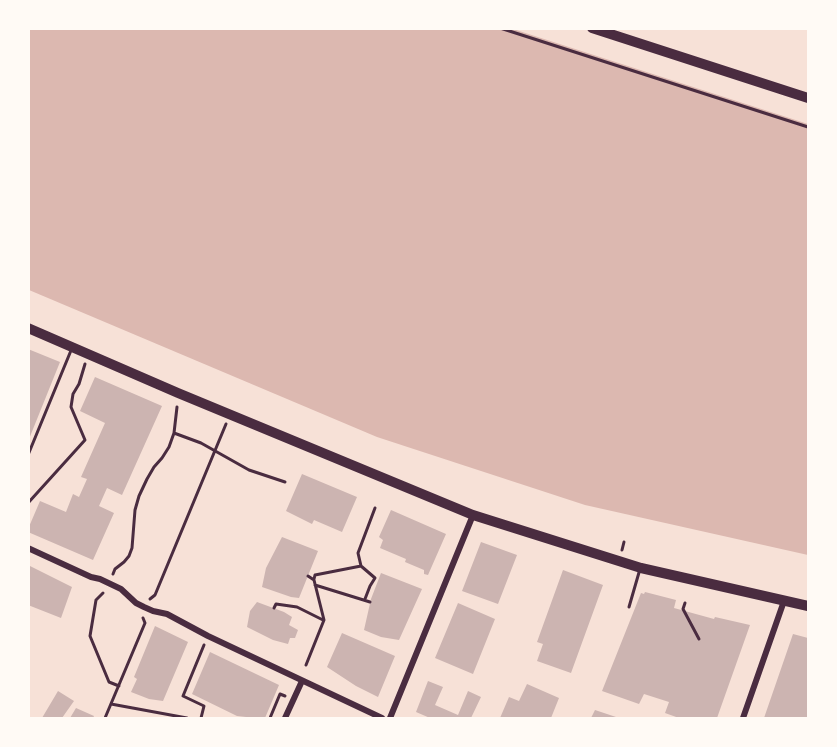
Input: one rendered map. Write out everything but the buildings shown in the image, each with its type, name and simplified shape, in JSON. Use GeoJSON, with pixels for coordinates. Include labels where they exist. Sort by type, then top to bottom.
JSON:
{"type":"FeatureCollection","features":[{"type":"Feature","properties":{"kind":"main road"},"geometry":{"type":"LineString","coordinates":[[592,28],[613,32],[808,98]]}},
{"type":"Feature","properties":{"kind":"main road"},"geometry":{"type":"LineString","coordinates":[[28,328],[178,393],[473,515],[640,568],[808,606]]}},
{"type":"Feature","properties":{"kind":"street"},"geometry":{"type":"LineString","coordinates":[[390,718],[473,515]]}},
{"type":"Feature","properties":{"kind":"street"},"geometry":{"type":"LineString","coordinates":[[28,548],[91,577],[110,583],[144,607],[167,614],[208,636],[382,718]]}},
{"type":"Feature","properties":{"kind":"street"},"geometry":{"type":"LineString","coordinates":[[743,718],[784,601]]}},
{"type":"Feature","properties":{"kind":"street"},"geometry":{"type":"LineString","coordinates":[[285,718],[302,681]]}},
{"type":"Feature","properties":{"kind":"lane"},"geometry":{"type":"LineString","coordinates":[[28,455],[72,348]]}},
{"type":"Feature","properties":{"kind":"lane"},"geometry":{"type":"LineString","coordinates":[[629,607],[640,568]]}},
{"type":"Feature","properties":{"kind":"path"},"geometry":{"type":"LineString","coordinates":[[500,28],[808,127]]}},
{"type":"Feature","properties":{"kind":"path"},"geometry":{"type":"LineString","coordinates":[[28,503],[85,440],[71,407],[73,394],[89,355]]}},
{"type":"Feature","properties":{"kind":"path"},"geometry":{"type":"LineString","coordinates":[[118,686],[109,682],[90,636],[96,600],[107,589],[115,568],[124,562],[132,548],[135,510],[139,496],[150,472],[169,447],[174,433],[178,393]]}},
{"type":"Feature","properties":{"kind":"path"},"geometry":{"type":"LineString","coordinates":[[105,718],[145,623],[142,612],[144,607],[155,595],[230,414]]}},
{"type":"Feature","properties":{"kind":"path"},"geometry":{"type":"LineString","coordinates":[[174,433],[201,443],[249,470],[285,482]]}},
{"type":"Feature","properties":{"kind":"path"},"geometry":{"type":"LineString","coordinates":[[365,599],[375,578],[361,566],[358,553],[375,508]]}},
{"type":"Feature","properties":{"kind":"path"},"geometry":{"type":"LineString","coordinates":[[622,550],[624,542]]}},
{"type":"Feature","properties":{"kind":"path"},"geometry":{"type":"LineString","coordinates":[[306,665],[324,620],[314,580],[315,575],[361,566]]}},
{"type":"Feature","properties":{"kind":"path"},"geometry":{"type":"LineString","coordinates":[[308,576],[314,580]]}},
{"type":"Feature","properties":{"kind":"path"},"geometry":{"type":"LineString","coordinates":[[315,585],[370,602]]}},
{"type":"Feature","properties":{"kind":"path"},"geometry":{"type":"LineString","coordinates":[[685,603],[683,609],[699,639]]}},
{"type":"Feature","properties":{"kind":"path"},"geometry":{"type":"LineString","coordinates":[[274,608],[276,604],[297,607],[324,620]]}},
{"type":"Feature","properties":{"kind":"path"},"geometry":{"type":"LineString","coordinates":[[201,718],[204,706],[183,696],[208,636]]}},
{"type":"Feature","properties":{"kind":"path"},"geometry":{"type":"LineString","coordinates":[[111,704],[187,718]]}},
{"type":"Feature","properties":{"kind":"shaded area"},"geometry":{"type":"Polygon","coordinates":[[[28,29],[513,29],[808,124],[808,555],[585,505],[377,437],[29,290],[28,29]]]}}]}
